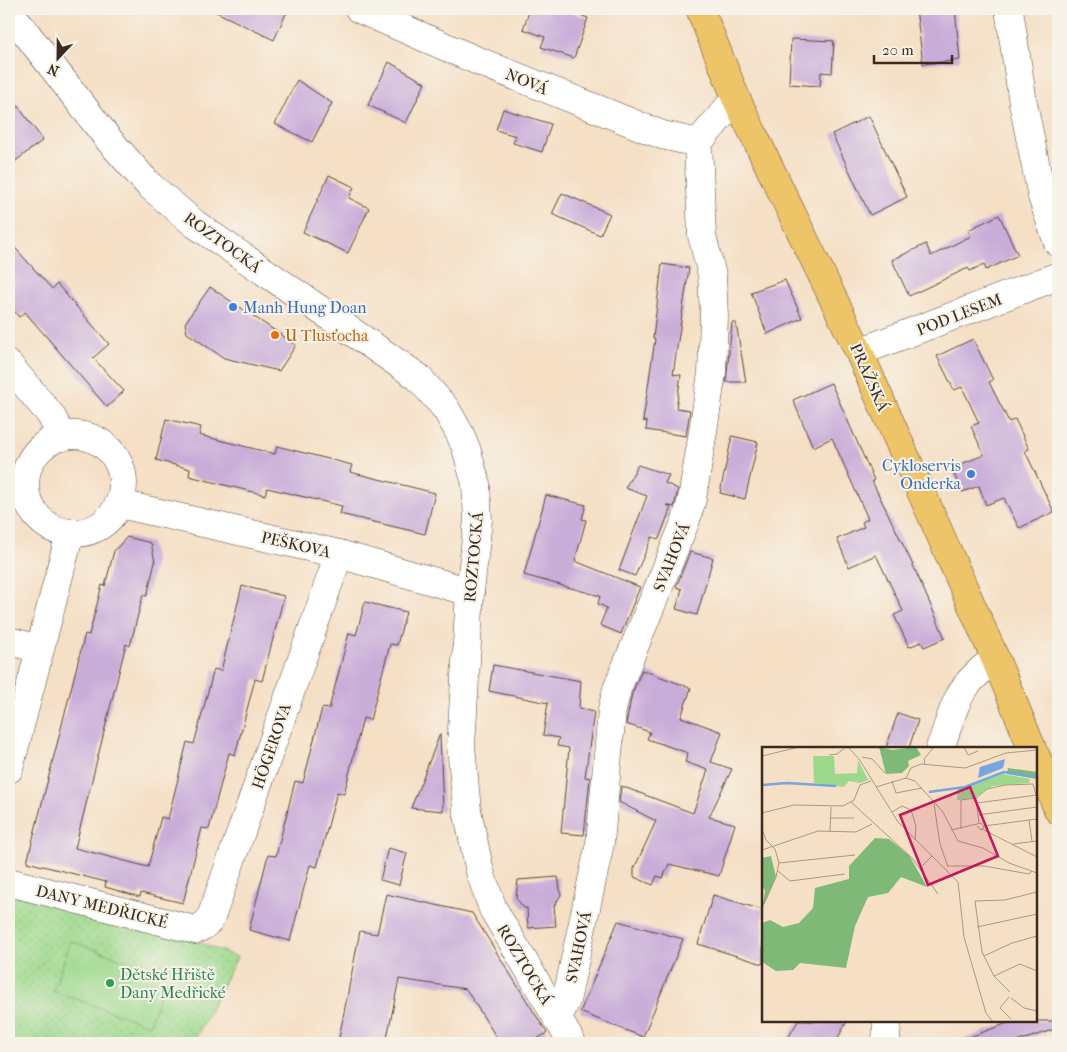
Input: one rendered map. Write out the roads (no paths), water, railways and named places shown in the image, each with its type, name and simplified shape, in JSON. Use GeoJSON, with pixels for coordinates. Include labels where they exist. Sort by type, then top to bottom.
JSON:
{"type":"FeatureCollection","features":[{"type":"Feature","properties":{"kind":"main road","name":"PRAŽSKÁ"},"geometry":{"type":"LineString","coordinates":[[700,9],[736,98],[859,352],[995,658],[1032,747]]}},
{"type":"Feature","properties":{"kind":"main road"},"geometry":{"type":"LineString","coordinates":[[1037,758],[1058,810]]}},
{"type":"Feature","properties":{"kind":"street","name":"NOVÁ"},"geometry":{"type":"LineString","coordinates":[[359,9],[478,61],[652,132],[698,144]]}},
{"type":"Feature","properties":{"kind":"street"},"geometry":{"type":"LineString","coordinates":[[1009,9],[1023,103],[1042,197],[1058,243]]}},
{"type":"Feature","properties":{"kind":"street","name":"ROZTOCKÁ"},"geometry":{"type":"LineString","coordinates":[[9,11],[109,140],[149,185],[195,224],[418,377],[446,409],[466,448],[476,484],[478,520],[470,592],[461,746],[470,828],[480,872],[493,909],[572,1043]]}},
{"type":"Feature","properties":{"kind":"street"},"geometry":{"type":"LineString","coordinates":[[698,144],[736,98]]}},
{"type":"Feature","properties":{"kind":"street","name":"SVAHOVÁ"},"geometry":{"type":"LineString","coordinates":[[557,1018],[566,1001],[600,843],[608,744],[617,689],[686,520],[692,499],[702,438],[712,373],[714,316],[712,275],[702,236],[698,144]]}},
{"type":"Feature","properties":{"kind":"street","name":"POD LESEM"},"geometry":{"type":"LineString","coordinates":[[859,352],[1058,276]]}},
{"type":"Feature","properties":{"kind":"street"},"geometry":{"type":"LineString","coordinates":[[9,365],[50,414],[63,437]]}},
{"type":"Feature","properties":{"kind":"street"},"geometry":{"type":"LineString","coordinates":[[73,435],[91,438],[107,447],[118,462],[123,478],[120,504],[103,524],[88,532],[70,533],[54,529],[40,520],[31,507],[17,474],[31,462],[40,449],[55,439],[63,437],[73,435]]}},
{"type":"Feature","properties":{"kind":"street","name":"PEŠKOVA"},"geometry":{"type":"LineString","coordinates":[[120,504],[339,554],[470,592]]}},
{"type":"Feature","properties":{"kind":"street"},"geometry":{"type":"LineString","coordinates":[[9,769],[70,533]]}},
{"type":"Feature","properties":{"kind":"street","name":"HÖGEROVA"},"geometry":{"type":"LineString","coordinates":[[195,930],[210,920],[339,554]]}},
{"type":"Feature","properties":{"kind":"street"},"geometry":{"type":"LineString","coordinates":[[9,641],[40,649]]}},
{"type":"Feature","properties":{"kind":"street"},"geometry":{"type":"LineString","coordinates":[[940,747],[959,697],[965,687],[971,679],[995,658]]}},
{"type":"Feature","properties":{"kind":"street","name":"DANY MEDŘICKÉ"},"geometry":{"type":"LineString","coordinates":[[9,882],[195,930]]}},
{"type":"Feature","properties":{"kind":"street"},"geometry":{"type":"LineString","coordinates":[[886,1043],[887,1022]]}},
{"type":"Feature","properties":{"kind":"place","name":"Manh Hung Doan"},"geometry":{"type":"Point","coordinates":[233,307]}},
{"type":"Feature","properties":{"kind":"place","name":"U Tlusťocha"},"geometry":{"type":"Point","coordinates":[275,335]}},
{"type":"Feature","properties":{"kind":"place","name":"Cykloservis Onderka"},"geometry":{"type":"Point","coordinates":[971,474]}},
{"type":"Feature","properties":{"kind":"place","name":"Dětské Hřiště Dany Medřické"},"geometry":{"type":"Point","coordinates":[110,983]}}]}
